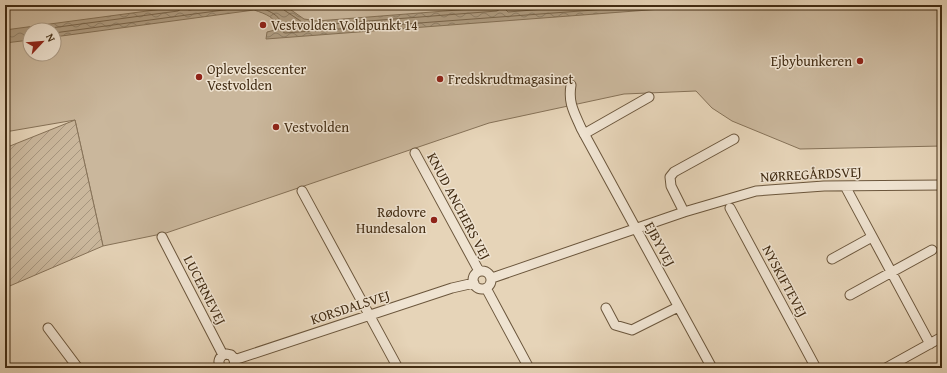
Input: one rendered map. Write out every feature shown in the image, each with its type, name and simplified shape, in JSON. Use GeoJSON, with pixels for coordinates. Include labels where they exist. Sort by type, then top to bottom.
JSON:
{"type":"FeatureCollection","features":[{"type":"Feature","properties":{"kind":"street","name":"EJBYVEJ"},"geometry":{"type":"LineString","coordinates":[[571,85],[570,95],[572,109],[584,134],[712,368]]}},
{"type":"Feature","properties":{"kind":"street"},"geometry":{"type":"LineString","coordinates":[[584,134],[649,97]]}},
{"type":"Feature","properties":{"kind":"street"},"geometry":{"type":"LineString","coordinates":[[684,212],[671,186],[670,177],[674,172],[734,139]]}},
{"type":"Feature","properties":{"kind":"street","name":"KNUD ANCHERS VEJ"},"geometry":{"type":"LineString","coordinates":[[415,153],[479,271]]}},
{"type":"Feature","properties":{"kind":"street","name":"NØRREGÅRDSVEJ"},"geometry":{"type":"LineString","coordinates":[[636,228],[756,190],[942,184]]}},
{"type":"Feature","properties":{"kind":"street"},"geometry":{"type":"LineString","coordinates":[[845,186],[930,344]]}},
{"type":"Feature","properties":{"kind":"street"},"geometry":{"type":"LineString","coordinates":[[302,191],[398,368]]}},
{"type":"Feature","properties":{"kind":"street","name":"NYSKIFTEVEJ"},"geometry":{"type":"LineString","coordinates":[[730,208],[816,368]]}},
{"type":"Feature","properties":{"kind":"street"},"geometry":{"type":"LineString","coordinates":[[492,278],[636,228]]}},
{"type":"Feature","properties":{"kind":"street","name":"LUCERNEVEJ"},"geometry":{"type":"LineString","coordinates":[[162,237],[223,355]]}},
{"type":"Feature","properties":{"kind":"street"},"geometry":{"type":"LineString","coordinates":[[832,259],[872,237]]}},
{"type":"Feature","properties":{"kind":"street"},"geometry":{"type":"LineString","coordinates":[[850,295],[932,250]]}},
{"type":"Feature","properties":{"kind":"street"},"geometry":{"type":"LineString","coordinates":[[482,270],[488,272],[492,278],[491,284],[486,288],[479,288],[474,283],[474,276],[482,270]]}},
{"type":"Feature","properties":{"kind":"street","name":"KORSDALSVEJ"},"geometry":{"type":"LineString","coordinates":[[233,364],[370,315],[452,288],[474,283]]}},
{"type":"Feature","properties":{"kind":"street"},"geometry":{"type":"LineString","coordinates":[[486,288],[529,368]]}},
{"type":"Feature","properties":{"kind":"street"},"geometry":{"type":"LineString","coordinates":[[606,308],[615,325],[632,330],[678,307]]}},
{"type":"Feature","properties":{"kind":"street"},"geometry":{"type":"LineString","coordinates":[[48,328],[78,368]]}},
{"type":"Feature","properties":{"kind":"street"},"geometry":{"type":"LineString","coordinates":[[886,368],[942,337]]}},
{"type":"Feature","properties":{"kind":"street"},"geometry":{"type":"LineString","coordinates":[[217,367],[219,359],[223,355],[228,354],[233,364]]}},
{"type":"Feature","properties":{"kind":"shaded area","name":"Vestvolden"},"geometry":{"type":"Polygon","coordinates":[[[5,5],[942,5],[942,146],[800,149],[732,121],[712,108],[696,91],[624,94],[489,123],[166,233],[103,246],[75,120],[5,132],[5,5]]]}},
{"type":"Feature","properties":{"kind":"shaded area"},"geometry":{"type":"Polygon","coordinates":[[[75,120],[103,246],[5,288],[5,148],[75,120]]]}},
{"type":"Feature","properties":{"kind":"water"},"geometry":{"type":"Polygon","coordinates":[[[192,5],[284,5],[304,19],[317,21],[522,5],[714,5],[266,39],[267,32],[279,29],[272,19],[254,10],[62,36],[62,22],[192,5]]]}},
{"type":"Feature","properties":{"kind":"water"},"geometry":{"type":"Polygon","coordinates":[[[22,28],[22,41],[5,43],[5,30],[22,28]]]}},
{"type":"Feature","properties":{"kind":"place","name":"Vestvolden Voldpunkt 14"},"geometry":{"type":"Point","coordinates":[263,25]}},
{"type":"Feature","properties":{"kind":"place","name":"Ejbybunkeren"},"geometry":{"type":"Point","coordinates":[860,61]}},
{"type":"Feature","properties":{"kind":"place","name":"Oplevelsescenter Vestvolden"},"geometry":{"type":"Point","coordinates":[199,77]}},
{"type":"Feature","properties":{"kind":"place","name":"Fredskrudtmagasinet"},"geometry":{"type":"Point","coordinates":[440,79]}},
{"type":"Feature","properties":{"kind":"place","name":"Vestvolden"},"geometry":{"type":"Point","coordinates":[276,127]}},
{"type":"Feature","properties":{"kind":"place","name":"Rødovre Hundesalon"},"geometry":{"type":"Point","coordinates":[434,220]}}]}
